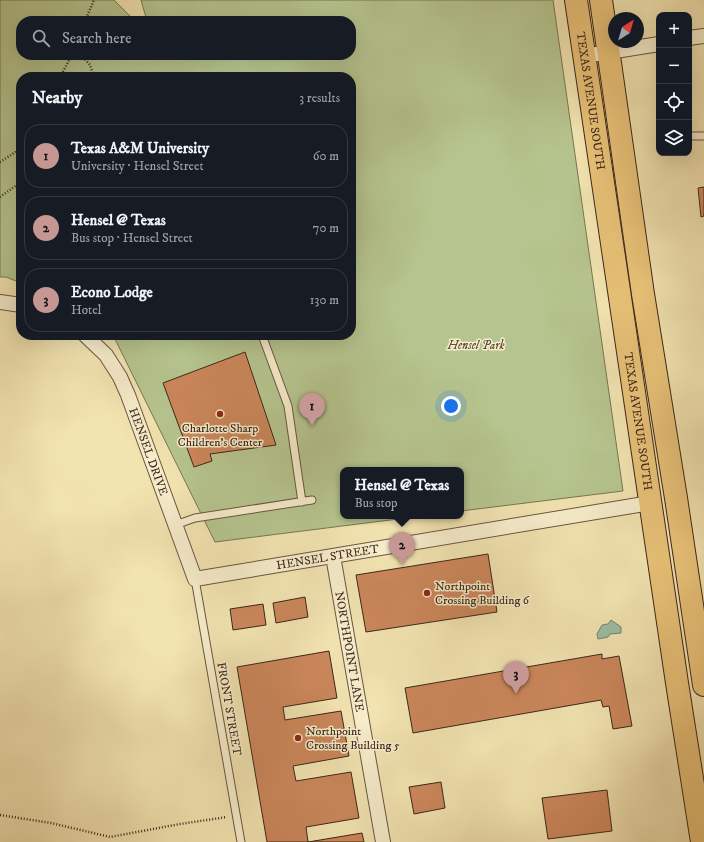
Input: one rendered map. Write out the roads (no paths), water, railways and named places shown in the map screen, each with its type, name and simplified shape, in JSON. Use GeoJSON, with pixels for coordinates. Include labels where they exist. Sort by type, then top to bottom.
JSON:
{"type":"FeatureCollection","features":[{"type":"Feature","properties":{"kind":"main road","name":"TEXAS AVENUE SOUTH"},"geometry":{"type":"LineString","coordinates":[[576,0],[650,503],[702,842]]}},
{"type":"Feature","properties":{"kind":"main road","name":"TEXAS AVENUE SOUTH"},"geometry":{"type":"LineString","coordinates":[[602,0],[644,294],[704,686]]}},
{"type":"Feature","properties":{"kind":"main road"},"geometry":{"type":"LineString","coordinates":[[650,503],[666,520],[685,645],[700,659]]}},
{"type":"Feature","properties":{"kind":"street"},"geometry":{"type":"LineString","coordinates":[[692,38],[704,36]]}},
{"type":"Feature","properties":{"kind":"street"},"geometry":{"type":"LineString","coordinates":[[584,56],[656,44]]}},
{"type":"Feature","properties":{"kind":"street"},"geometry":{"type":"LineString","coordinates":[[0,302],[16,304]]}},
{"type":"Feature","properties":{"kind":"street","name":"HENSEL DRIVE"},"geometry":{"type":"LineString","coordinates":[[90,340],[106,355],[120,377],[128,395],[195,579]]}},
{"type":"Feature","properties":{"kind":"street","name":"HENSEL STREET"},"geometry":{"type":"LineString","coordinates":[[195,579],[650,503]]}},
{"type":"Feature","properties":{"kind":"street","name":"NORTHPOINT LANE"},"geometry":{"type":"LineString","coordinates":[[333,556],[383,842]]}},
{"type":"Feature","properties":{"kind":"lane"},"geometry":{"type":"LineString","coordinates":[[694,136],[704,136]]}},
{"type":"Feature","properties":{"kind":"lane"},"geometry":{"type":"LineString","coordinates":[[264,340],[288,406],[302,502]]}},
{"type":"Feature","properties":{"kind":"lane"},"geometry":{"type":"LineString","coordinates":[[175,524],[195,518],[312,500]]}},
{"type":"Feature","properties":{"kind":"lane","name":"FRONT STREET"},"geometry":{"type":"LineString","coordinates":[[195,579],[241,842]]}},
{"type":"Feature","properties":{"kind":"place","name":"Charlotte Sharp Children's Center"},"geometry":{"type":"Point","coordinates":[220,414]}},
{"type":"Feature","properties":{"kind":"place","name":"Texas A&M University"},"geometry":{"type":"Point","coordinates":[312,426]}},
{"type":"Feature","properties":{"kind":"place","name":"Hensel @ Texas"},"geometry":{"type":"Point","coordinates":[402,565]}},
{"type":"Feature","properties":{"kind":"place","name":"Northpoint Crossing Building 6"},"geometry":{"type":"Point","coordinates":[427,593]}},
{"type":"Feature","properties":{"kind":"place","name":"Econo Lodge"},"geometry":{"type":"Point","coordinates":[516,694]}},
{"type":"Feature","properties":{"kind":"place","name":"Northpoint Crossing Building 5"},"geometry":{"type":"Point","coordinates":[298,738]}},
{"type":"Feature","properties":{"kind":"park label","name":"Hensel Park"},"geometry":{"type":"Point","coordinates":[476,345]}}]}
